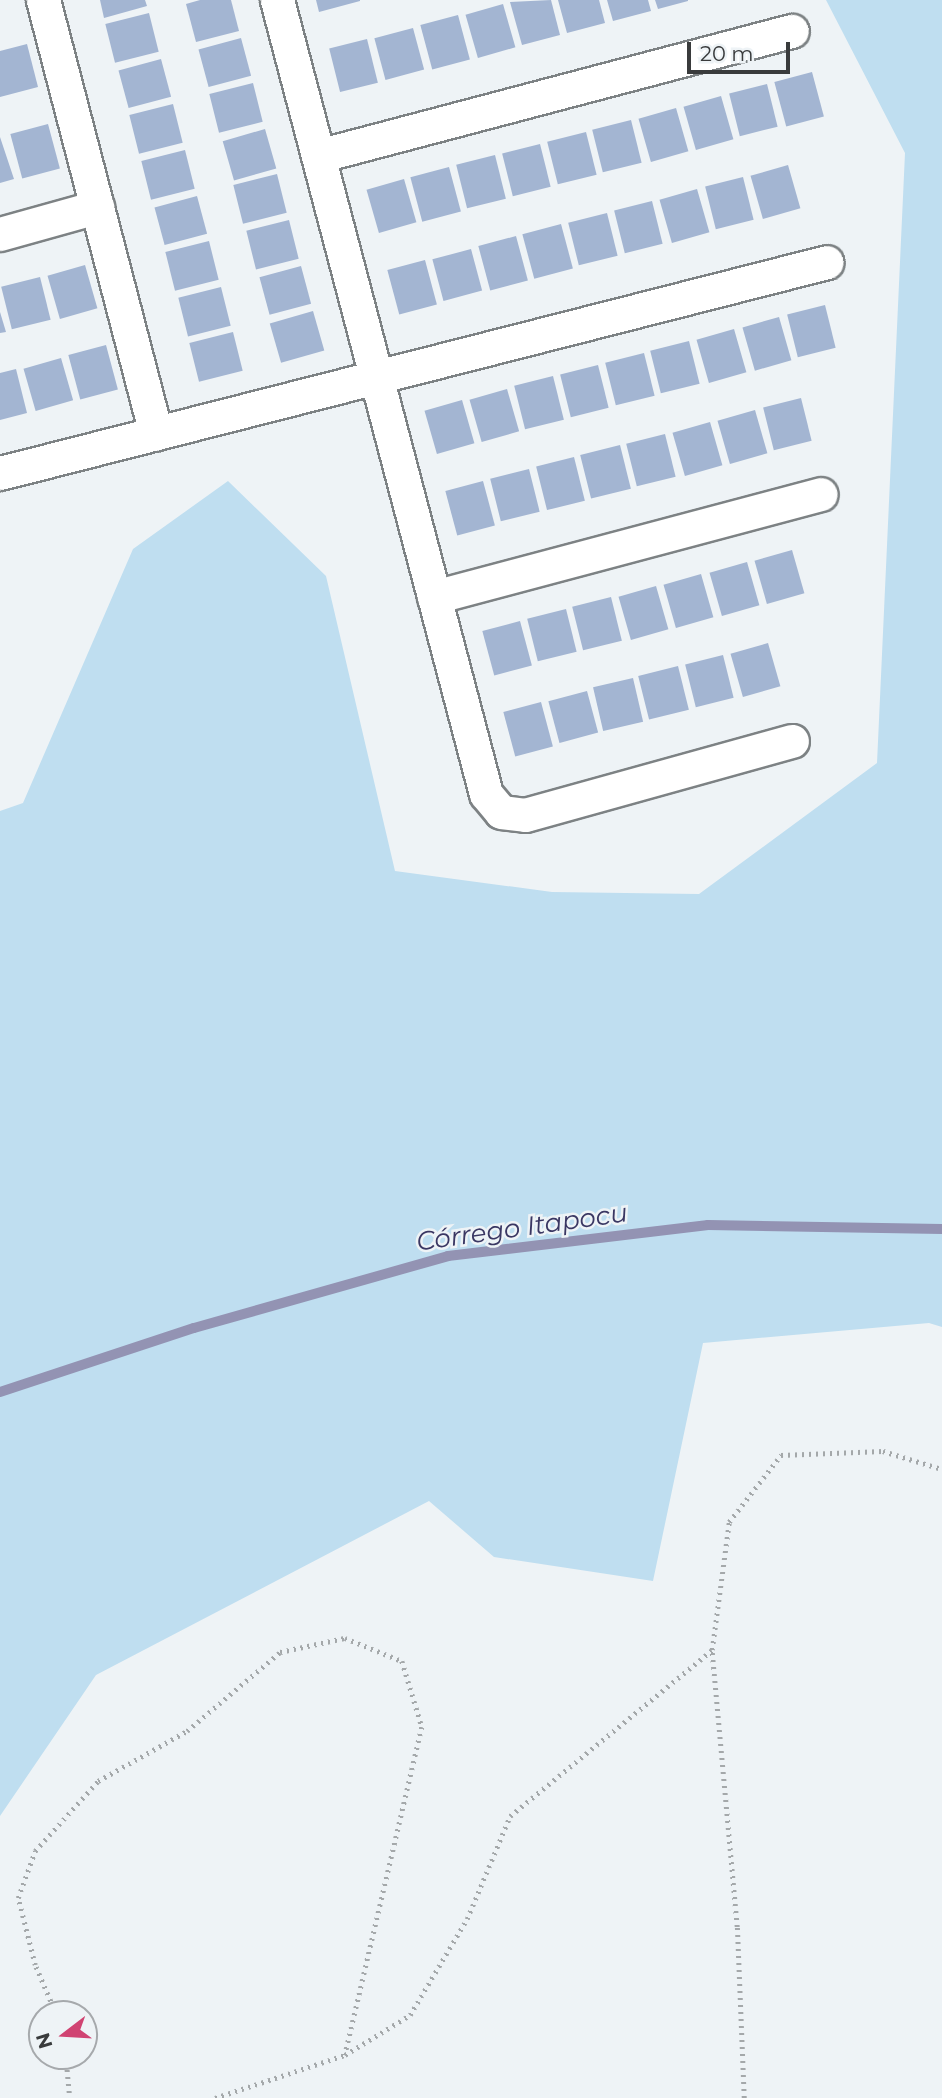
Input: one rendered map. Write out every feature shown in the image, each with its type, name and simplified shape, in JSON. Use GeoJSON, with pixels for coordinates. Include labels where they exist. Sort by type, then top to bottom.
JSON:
{"type":"FeatureCollection","features":[{"type":"Feature","properties":{"kind":"street"},"geometry":{"type":"LineString","coordinates":[[43,0],[156,434]]}},
{"type":"Feature","properties":{"kind":"street"},"geometry":{"type":"LineString","coordinates":[[277,0],[486,794],[501,811],[524,814],[792,741]]}},
{"type":"Feature","properties":{"kind":"street"},"geometry":{"type":"LineString","coordinates":[[318,156],[792,30]]}},
{"type":"Feature","properties":{"kind":"street"},"geometry":{"type":"LineString","coordinates":[[0,234],[97,207]]}},
{"type":"Feature","properties":{"kind":"street"},"geometry":{"type":"LineString","coordinates":[[0,474],[827,262]]}},
{"type":"Feature","properties":{"kind":"street"},"geometry":{"type":"LineString","coordinates":[[434,597],[820,494]]}},
{"type":"Feature","properties":{"kind":"path"},"geometry":{"type":"LineString","coordinates":[[744,2098],[737,1927],[712,1650],[729,1522],[780,1455],[883,1451],[942,1469]]}},
{"type":"Feature","properties":{"kind":"path"},"geometry":{"type":"LineString","coordinates":[[50,2000],[35,1965],[18,1898],[35,1851],[98,1781],[187,1731],[280,1652],[345,1638],[402,1661],[422,1727],[345,2055]]}},
{"type":"Feature","properties":{"kind":"path"},"geometry":{"type":"LineString","coordinates":[[215,2098],[345,2055],[410,2015],[467,1919],[510,1816],[712,1650]]}},
{"type":"Feature","properties":{"kind":"path"},"geometry":{"type":"LineString","coordinates":[[67,2070],[70,2098]]}},
{"type":"Feature","properties":{"kind":"shaded area"},"geometry":{"type":"Polygon","coordinates":[[[826,0],[942,0],[942,1327],[929,1323],[703,1343],[653,1581],[494,1557],[429,1501],[96,1675],[0,1816],[0,811],[23,803],[133,549],[228,481],[326,576],[395,871],[552,892],[699,894],[877,763],[905,153],[826,0]]]}},
{"type":"Feature","properties":{"kind":"building"},"geometry":{"type":"Polygon","coordinates":[[[100,0],[145,0],[147,6],[104,18],[100,0]]]}},
{"type":"Feature","properties":{"kind":"building"},"geometry":{"type":"Polygon","coordinates":[[[200,0],[231,0],[239,31],[196,42],[186,4],[200,0]]]}},
{"type":"Feature","properties":{"kind":"building"},"geometry":{"type":"Polygon","coordinates":[[[316,0],[360,0],[360,1],[319,12],[316,0]]]}},
{"type":"Feature","properties":{"kind":"building"},"geometry":{"type":"Polygon","coordinates":[[[551,0],[560,35],[522,45],[510,2],[551,0]]]}},
{"type":"Feature","properties":{"kind":"building"},"geometry":{"type":"Polygon","coordinates":[[[558,0],[599,0],[605,23],[567,33],[558,0]]]}},
{"type":"Feature","properties":{"kind":"building"},"geometry":{"type":"Polygon","coordinates":[[[607,0],[648,0],[651,11],[613,21],[607,0]]]}},
{"type":"Feature","properties":{"kind":"building"},"geometry":{"type":"Polygon","coordinates":[[[655,0],[688,0],[688,1],[658,9],[655,0]]]}},
{"type":"Feature","properties":{"kind":"building"},"geometry":{"type":"Polygon","coordinates":[[[503,4],[515,47],[478,58],[466,15],[503,4]]]}},
{"type":"Feature","properties":{"kind":"building"},"geometry":{"type":"Polygon","coordinates":[[[149,13],[159,52],[115,63],[105,24],[149,13]]]}},
{"type":"Feature","properties":{"kind":"building"},"geometry":{"type":"Polygon","coordinates":[[[458,15],[470,59],[432,70],[420,25],[458,15]]]}},
{"type":"Feature","properties":{"kind":"building"},"geometry":{"type":"Polygon","coordinates":[[[413,28],[424,70],[385,80],[374,38],[413,28]]]}},
{"type":"Feature","properties":{"kind":"building"},"geometry":{"type":"Polygon","coordinates":[[[241,38],[251,76],[209,87],[198,49],[241,38]]]}},
{"type":"Feature","properties":{"kind":"building"},"geometry":{"type":"Polygon","coordinates":[[[367,39],[378,83],[340,92],[329,48],[367,39]]]}},
{"type":"Feature","properties":{"kind":"building"},"geometry":{"type":"Polygon","coordinates":[[[27,44],[38,87],[0,97],[0,51],[27,44]]]}},
{"type":"Feature","properties":{"kind":"building"},"geometry":{"type":"Polygon","coordinates":[[[161,59],[171,97],[129,108],[118,70],[161,59]]]}},
{"type":"Feature","properties":{"kind":"building"},"geometry":{"type":"Polygon","coordinates":[[[812,72],[824,116],[786,127],[774,82],[812,72]]]}},
{"type":"Feature","properties":{"kind":"building"},"geometry":{"type":"Polygon","coordinates":[[[253,83],[263,122],[219,133],[209,94],[253,83]]]}},
{"type":"Feature","properties":{"kind":"building"},"geometry":{"type":"Polygon","coordinates":[[[767,84],[778,127],[740,136],[729,93],[767,84]]]}},
{"type":"Feature","properties":{"kind":"building"},"geometry":{"type":"Polygon","coordinates":[[[721,96],[733,139],[696,150],[684,107],[721,96]]]}},
{"type":"Feature","properties":{"kind":"building"},"geometry":{"type":"Polygon","coordinates":[[[173,104],[183,143],[139,154],[129,115],[173,104]]]}},
{"type":"Feature","properties":{"kind":"building"},"geometry":{"type":"Polygon","coordinates":[[[676,108],[688,151],[651,162],[639,119],[676,108]]]}},
{"type":"Feature","properties":{"kind":"building"},"geometry":{"type":"Polygon","coordinates":[[[631,120],[642,163],[603,172],[592,130],[631,120]]]}},
{"type":"Feature","properties":{"kind":"building"},"geometry":{"type":"Polygon","coordinates":[[[48,124],[60,168],[22,179],[10,134],[48,124]]]}},
{"type":"Feature","properties":{"kind":"building"},"geometry":{"type":"Polygon","coordinates":[[[265,129],[276,168],[234,181],[223,141],[265,129]]]}},
{"type":"Feature","properties":{"kind":"building"},"geometry":{"type":"Polygon","coordinates":[[[586,132],[597,175],[558,184],[547,142],[586,132]]]}},
{"type":"Feature","properties":{"kind":"building"},"geometry":{"type":"Polygon","coordinates":[[[0,137],[14,179],[0,183],[0,137]]]}},
{"type":"Feature","properties":{"kind":"building"},"geometry":{"type":"Polygon","coordinates":[[[540,144],[551,187],[513,196],[502,153],[540,144]]]}},
{"type":"Feature","properties":{"kind":"building"},"geometry":{"type":"Polygon","coordinates":[[[185,150],[195,189],[151,200],[141,161],[185,150]]]}},
{"type":"Feature","properties":{"kind":"building"},"geometry":{"type":"Polygon","coordinates":[[[495,155],[506,199],[467,208],[456,165],[495,155]]]}},
{"type":"Feature","properties":{"kind":"building"},"geometry":{"type":"Polygon","coordinates":[[[788,165],[800,208],[763,219],[751,176],[788,165]]]}},
{"type":"Feature","properties":{"kind":"building"},"geometry":{"type":"Polygon","coordinates":[[[449,167],[461,211],[422,222],[410,177],[449,167]]]}},
{"type":"Feature","properties":{"kind":"building"},"geometry":{"type":"Polygon","coordinates":[[[277,174],[287,213],[243,224],[233,185],[277,174]]]}},
{"type":"Feature","properties":{"kind":"building"},"geometry":{"type":"Polygon","coordinates":[[[743,177],[754,220],[716,229],[705,186],[743,177]]]}},
{"type":"Feature","properties":{"kind":"building"},"geometry":{"type":"Polygon","coordinates":[[[404,179],[416,222],[379,233],[367,190],[404,179]]]}},
{"type":"Feature","properties":{"kind":"building"},"geometry":{"type":"Polygon","coordinates":[[[697,189],[709,232],[672,243],[660,200],[697,189]]]}},
{"type":"Feature","properties":{"kind":"building"},"geometry":{"type":"Polygon","coordinates":[[[197,196],[207,234],[165,245],[154,207],[197,196]]]}},
{"type":"Feature","properties":{"kind":"building"},"geometry":{"type":"Polygon","coordinates":[[[652,201],[663,244],[625,253],[614,210],[652,201]]]}},
{"type":"Feature","properties":{"kind":"building"},"geometry":{"type":"Polygon","coordinates":[[[607,213],[618,256],[579,265],[568,223],[607,213]]]}},
{"type":"Feature","properties":{"kind":"building"},"geometry":{"type":"Polygon","coordinates":[[[289,220],[299,259],[256,269],[246,231],[289,220]]]}},
{"type":"Feature","properties":{"kind":"building"},"geometry":{"type":"Polygon","coordinates":[[[561,224],[573,268],[534,279],[522,234],[561,224]]]}},
{"type":"Feature","properties":{"kind":"building"},"geometry":{"type":"Polygon","coordinates":[[[516,236],[528,280],[490,291],[478,246],[516,236]]]}},
{"type":"Feature","properties":{"kind":"building"},"geometry":{"type":"Polygon","coordinates":[[[209,241],[219,280],[175,291],[165,252],[209,241]]]}},
{"type":"Feature","properties":{"kind":"building"},"geometry":{"type":"Polygon","coordinates":[[[471,249],[482,291],[443,301],[432,259],[471,249]]]}},
{"type":"Feature","properties":{"kind":"building"},"geometry":{"type":"Polygon","coordinates":[[[425,260],[437,304],[399,315],[387,270],[425,260]]]}},
{"type":"Feature","properties":{"kind":"building"},"geometry":{"type":"Polygon","coordinates":[[[85,265],[97,308],[60,319],[48,276],[85,265]]]}},
{"type":"Feature","properties":{"kind":"building"},"geometry":{"type":"Polygon","coordinates":[[[301,266],[311,304],[270,315],[259,277],[301,266]]]}},
{"type":"Feature","properties":{"kind":"building"},"geometry":{"type":"Polygon","coordinates":[[[40,277],[51,320],[12,329],[1,287],[40,277]]]}},
{"type":"Feature","properties":{"kind":"building"},"geometry":{"type":"Polygon","coordinates":[[[221,287],[231,326],[188,336],[178,298],[221,287]]]}},
{"type":"Feature","properties":{"kind":"building"},"geometry":{"type":"Polygon","coordinates":[[[825,305],[836,348],[798,357],[787,314],[825,305]]]}},
{"type":"Feature","properties":{"kind":"building"},"geometry":{"type":"Polygon","coordinates":[[[313,311],[324,350],[281,363],[270,323],[313,311]]]}},
{"type":"Feature","properties":{"kind":"building"},"geometry":{"type":"Polygon","coordinates":[[[0,312],[6,332],[0,333],[0,312]]]}},
{"type":"Feature","properties":{"kind":"building"},"geometry":{"type":"Polygon","coordinates":[[[779,317],[791,360],[755,371],[742,327],[779,317]]]}},
{"type":"Feature","properties":{"kind":"building"},"geometry":{"type":"Polygon","coordinates":[[[734,329],[746,372],[709,383],[697,340],[734,329]]]}},
{"type":"Feature","properties":{"kind":"building"},"geometry":{"type":"Polygon","coordinates":[[[233,332],[243,371],[199,382],[189,343],[233,332]]]}},
{"type":"Feature","properties":{"kind":"building"},"geometry":{"type":"Polygon","coordinates":[[[689,341],[700,384],[661,393],[650,351],[689,341]]]}},
{"type":"Feature","properties":{"kind":"building"},"geometry":{"type":"Polygon","coordinates":[[[106,345],[118,389],[80,400],[68,355],[106,345]]]}},
{"type":"Feature","properties":{"kind":"building"},"geometry":{"type":"Polygon","coordinates":[[[644,353],[655,396],[616,405],[605,363],[644,353]]]}},
{"type":"Feature","properties":{"kind":"building"},"geometry":{"type":"Polygon","coordinates":[[[61,358],[73,400],[36,411],[24,369],[61,358]]]}},
{"type":"Feature","properties":{"kind":"building"},"geometry":{"type":"Polygon","coordinates":[[[598,365],[609,408],[571,417],[560,374],[598,365]]]}},
{"type":"Feature","properties":{"kind":"building"},"geometry":{"type":"Polygon","coordinates":[[[16,369],[27,413],[0,420],[0,373],[16,369]]]}},
{"type":"Feature","properties":{"kind":"building"},"geometry":{"type":"Polygon","coordinates":[[[553,376],[564,420],[525,429],[514,386],[553,376]]]}},
{"type":"Feature","properties":{"kind":"building"},"geometry":{"type":"Polygon","coordinates":[[[507,389],[519,431],[482,442],[470,400],[507,389]]]}},
{"type":"Feature","properties":{"kind":"building"},"geometry":{"type":"Polygon","coordinates":[[[801,398],[812,441],[774,450],[763,407],[801,398]]]}},
{"type":"Feature","properties":{"kind":"building"},"geometry":{"type":"Polygon","coordinates":[[[462,400],[474,443],[437,454],[425,411],[462,400]]]}},
{"type":"Feature","properties":{"kind":"building"},"geometry":{"type":"Polygon","coordinates":[[[755,410],[767,453],[730,464],[718,421],[755,410]]]}},
{"type":"Feature","properties":{"kind":"building"},"geometry":{"type":"Polygon","coordinates":[[[710,422],[722,465],[685,476],[673,433],[710,422]]]}},
{"type":"Feature","properties":{"kind":"building"},"geometry":{"type":"Polygon","coordinates":[[[665,434],[676,477],[637,486],[626,444],[665,434]]]}},
{"type":"Feature","properties":{"kind":"building"},"geometry":{"type":"Polygon","coordinates":[[[620,445],[631,489],[591,499],[580,455],[620,445]]]}},
{"type":"Feature","properties":{"kind":"building"},"geometry":{"type":"Polygon","coordinates":[[[574,457],[585,501],[547,510],[536,466],[574,457]]]}},
{"type":"Feature","properties":{"kind":"building"},"geometry":{"type":"Polygon","coordinates":[[[529,469],[540,512],[501,521],[490,479],[529,469]]]}},
{"type":"Feature","properties":{"kind":"building"},"geometry":{"type":"Polygon","coordinates":[[[483,481],[495,525],[457,536],[445,491],[483,481]]]}},
{"type":"Feature","properties":{"kind":"building"},"geometry":{"type":"Polygon","coordinates":[[[792,550],[804,593],[767,604],[755,561],[792,550]]]}},
{"type":"Feature","properties":{"kind":"building"},"geometry":{"type":"Polygon","coordinates":[[[747,562],[759,605],[722,616],[710,573],[747,562]]]}},
{"type":"Feature","properties":{"kind":"building"},"geometry":{"type":"Polygon","coordinates":[[[701,574],[713,617],[676,628],[664,585],[701,574]]]}},
{"type":"Feature","properties":{"kind":"building"},"geometry":{"type":"Polygon","coordinates":[[[656,586],[668,629],[631,640],[619,597],[656,586]]]}},
{"type":"Feature","properties":{"kind":"building"},"geometry":{"type":"Polygon","coordinates":[[[611,597],[622,641],[583,650],[572,607],[611,597]]]}},
{"type":"Feature","properties":{"kind":"building"},"geometry":{"type":"Polygon","coordinates":[[[566,609],[577,652],[538,661],[527,619],[566,609]]]}},
{"type":"Feature","properties":{"kind":"building"},"geometry":{"type":"Polygon","coordinates":[[[520,621],[532,665],[494,676],[482,631],[520,621]]]}},
{"type":"Feature","properties":{"kind":"building"},"geometry":{"type":"Polygon","coordinates":[[[768,643],[780,686],[743,697],[731,654],[768,643]]]}},
{"type":"Feature","properties":{"kind":"building"},"geometry":{"type":"Polygon","coordinates":[[[723,655],[734,698],[696,707],[685,664],[723,655]]]}},
{"type":"Feature","properties":{"kind":"building"},"geometry":{"type":"Polygon","coordinates":[[[678,666],[689,710],[649,720],[638,676],[678,666]]]}},
{"type":"Feature","properties":{"kind":"building"},"geometry":{"type":"Polygon","coordinates":[[[633,678],[643,722],[603,731],[593,687],[633,678]]]}},
{"type":"Feature","properties":{"kind":"building"},"geometry":{"type":"Polygon","coordinates":[[[587,691],[598,733],[559,743],[548,701],[587,691]]]}},
{"type":"Feature","properties":{"kind":"building"},"geometry":{"type":"Polygon","coordinates":[[[541,702],[553,746],[515,757],[503,712],[541,702]]]}},
{"type":"Feature","properties":{"kind":"waterway","name":"Córrego Itapocu"},"geometry":{"type":"LineString","coordinates":[[0,1392],[194,1328],[448,1256],[708,1225],[942,1229]]}}]}
